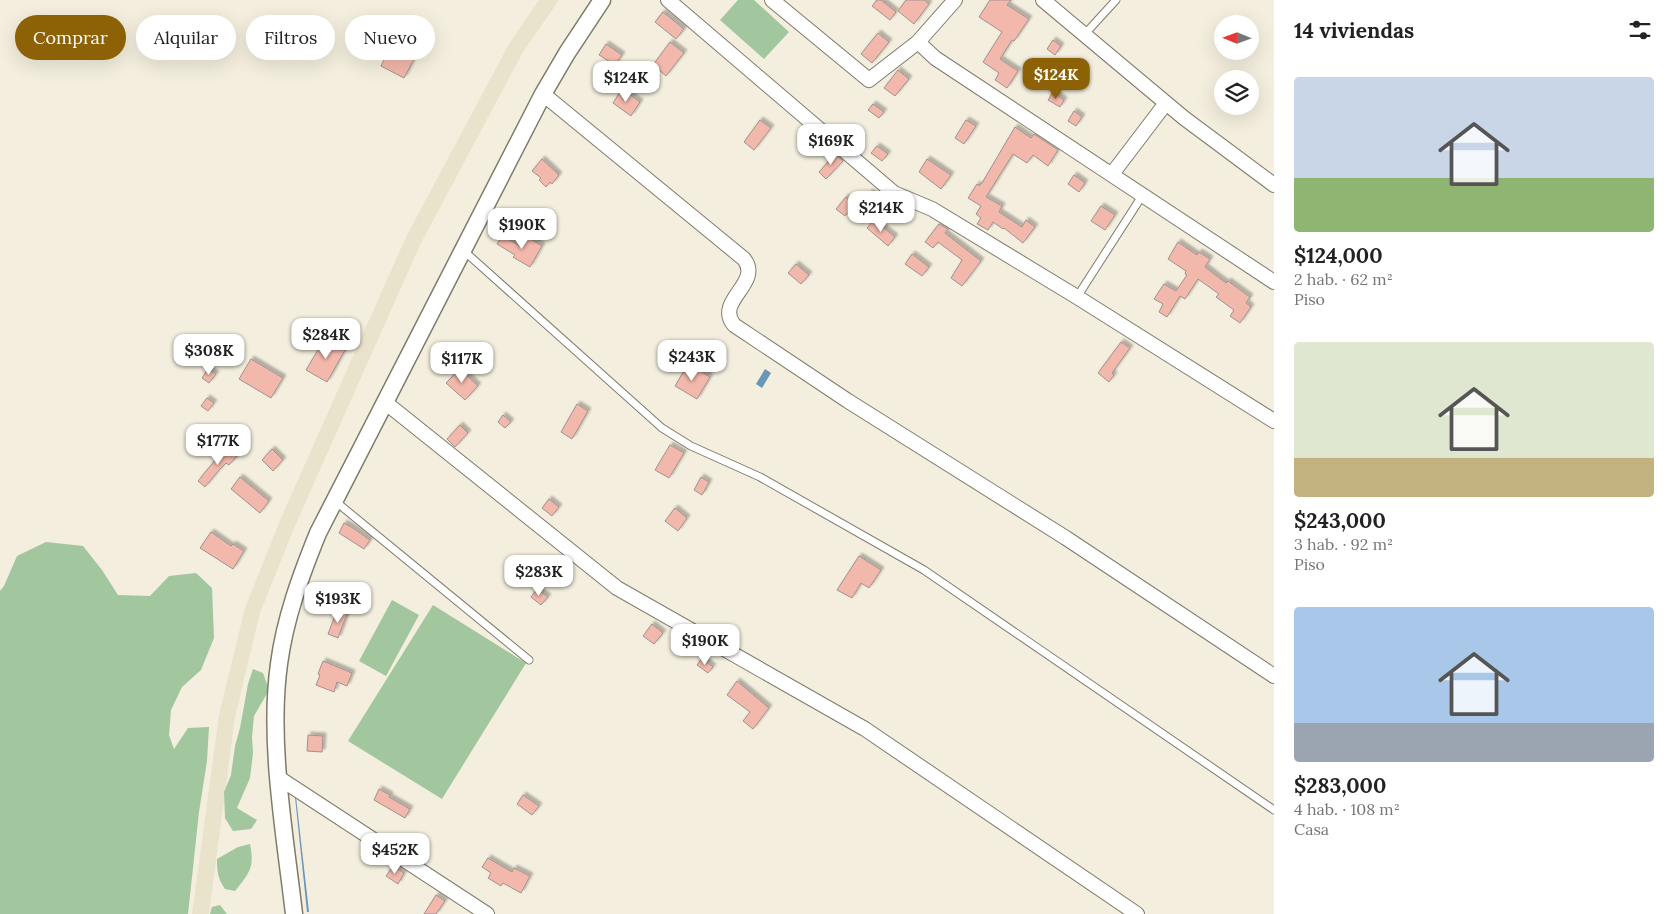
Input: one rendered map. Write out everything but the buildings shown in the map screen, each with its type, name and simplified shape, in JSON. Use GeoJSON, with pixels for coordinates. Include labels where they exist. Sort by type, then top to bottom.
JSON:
{"type":"FeatureCollection","features":[{"type":"Feature","properties":{"kind":"street"},"geometry":{"type":"LineString","coordinates":[[294,914],[279,778],[276,734],[276,689],[286,624],[299,581],[318,533],[544,94],[567,53],[602,0]]}},
{"type":"Feature","properties":{"kind":"street"},"geometry":{"type":"LineString","coordinates":[[668,0],[894,193],[932,209],[1077,297],[1274,421]]}},
{"type":"Feature","properties":{"kind":"street"},"geometry":{"type":"LineString","coordinates":[[772,0],[870,80],[918,42],[948,2]]}},
{"type":"Feature","properties":{"kind":"street"},"geometry":{"type":"LineString","coordinates":[[1042,0],[1166,103],[1274,185]]}},
{"type":"Feature","properties":{"kind":"street"},"geometry":{"type":"LineString","coordinates":[[918,42],[935,58],[1274,282]]}},
{"type":"Feature","properties":{"kind":"street"},"geometry":{"type":"LineString","coordinates":[[544,94],[746,262],[749,269],[748,277],[729,308],[729,317],[734,325],[856,406],[1066,538],[1274,676]]}},
{"type":"Feature","properties":{"kind":"street"},"geometry":{"type":"LineString","coordinates":[[1112,174],[1166,103]]}},
{"type":"Feature","properties":{"kind":"street"},"geometry":{"type":"LineString","coordinates":[[386,403],[617,588],[865,729],[1137,914]]}},
{"type":"Feature","properties":{"kind":"street"},"geometry":{"type":"LineString","coordinates":[[279,778],[487,914]]}},
{"type":"Feature","properties":{"kind":"lane"},"geometry":{"type":"LineString","coordinates":[[1084,35],[1116,0]]}},
{"type":"Feature","properties":{"kind":"lane"},"geometry":{"type":"LineString","coordinates":[[1077,297],[1142,196]]}},
{"type":"Feature","properties":{"kind":"lane"},"geometry":{"type":"LineString","coordinates":[[464,251],[662,428],[691,446],[760,477],[924,570],[1274,810]]}},
{"type":"Feature","properties":{"kind":"lane"},"geometry":{"type":"LineString","coordinates":[[335,501],[529,660]]}},
{"type":"Feature","properties":{"kind":"shaded area"},"geometry":{"type":"Polygon","coordinates":[[[539,0],[559,0],[523,52],[420,245],[295,526],[260,613],[235,717],[209,914],[192,914],[219,715],[245,608],[281,518],[406,237],[509,44],[539,0]]]}},
{"type":"Feature","properties":{"kind":"green space"},"geometry":{"type":"Polygon","coordinates":[[[738,0],[754,0],[789,32],[764,59],[720,20],[738,0]]]}},
{"type":"Feature","properties":{"kind":"green space"},"geometry":{"type":"Polygon","coordinates":[[[46,542],[83,546],[102,570],[118,595],[150,596],[169,576],[196,573],[212,588],[214,638],[201,670],[182,687],[171,710],[169,735],[174,749],[188,728],[209,727],[207,761],[199,812],[188,914],[0,914],[0,591],[17,556],[46,542]]]}},
{"type":"Feature","properties":{"kind":"green space"},"geometry":{"type":"Polygon","coordinates":[[[392,600],[419,615],[386,676],[359,661],[392,600]]]}},
{"type":"Feature","properties":{"kind":"green space"},"geometry":{"type":"Polygon","coordinates":[[[433,605],[526,663],[442,799],[348,741],[433,605]]]}},
{"type":"Feature","properties":{"kind":"green space"},"geometry":{"type":"Polygon","coordinates":[[[253,669],[263,673],[269,690],[254,716],[250,778],[237,808],[257,820],[251,829],[233,831],[225,818],[224,792],[231,775],[235,746],[253,669]]]}},
{"type":"Feature","properties":{"kind":"green space"},"geometry":{"type":"Polygon","coordinates":[[[250,844],[252,859],[250,870],[235,891],[225,889],[218,875],[217,859],[238,847],[250,844]]]}},
{"type":"Feature","properties":{"kind":"green space"},"geometry":{"type":"Polygon","coordinates":[[[220,905],[227,914],[210,914],[212,907],[220,905]]]}},
{"type":"Feature","properties":{"kind":"water"},"geometry":{"type":"Polygon","coordinates":[[[765,369],[771,373],[762,388],[756,384],[765,369]]]}},
{"type":"Feature","properties":{"kind":"water"},"geometry":{"type":"Polygon","coordinates":[[[296,797],[309,912],[307,912],[296,797]]]}}]}
